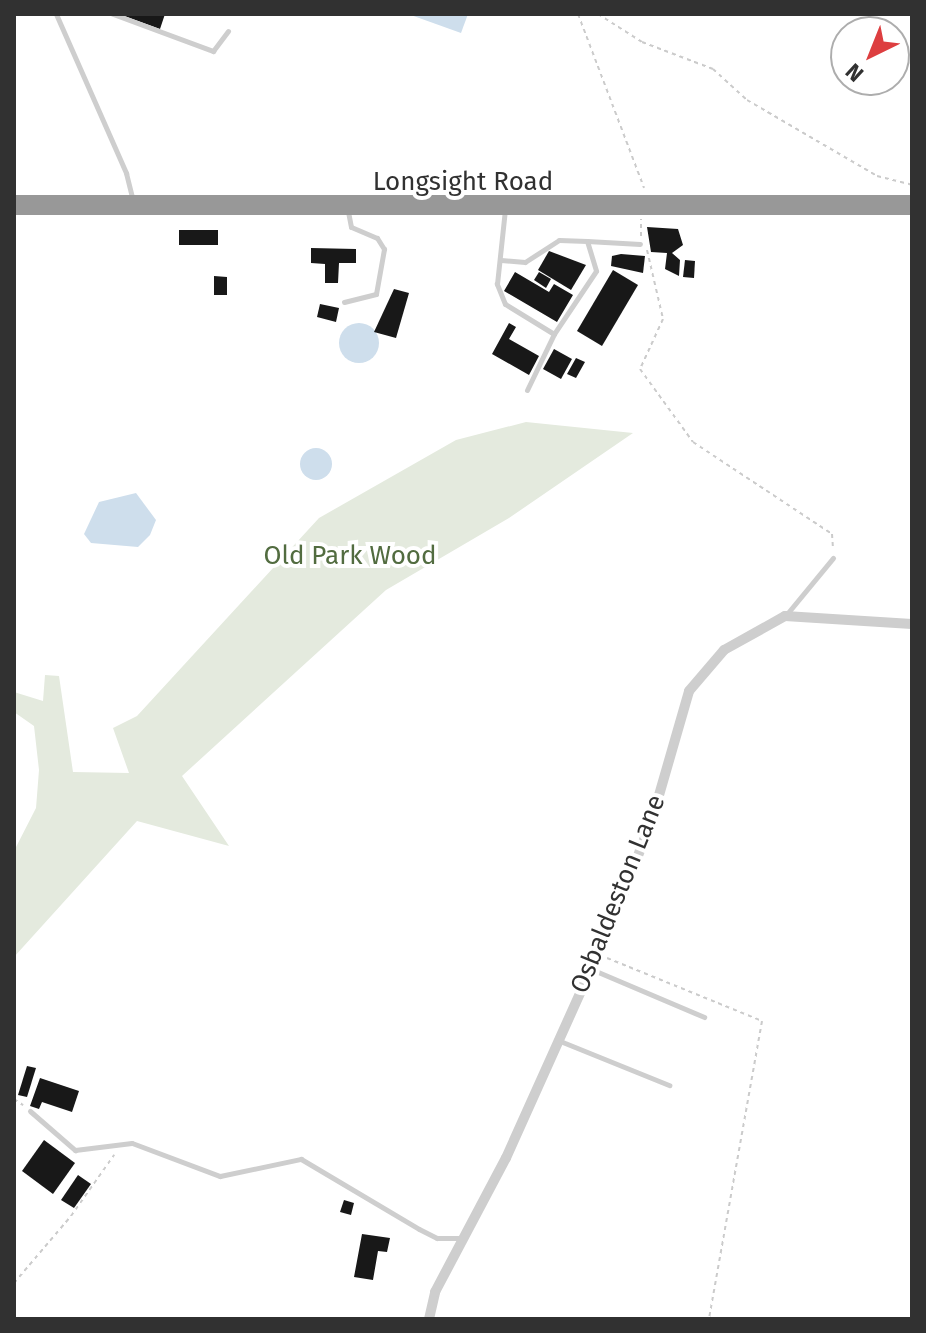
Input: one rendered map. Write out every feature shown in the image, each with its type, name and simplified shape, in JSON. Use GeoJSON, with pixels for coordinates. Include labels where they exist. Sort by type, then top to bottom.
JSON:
{"type":"FeatureCollection","features":[{"type":"Feature","properties":{"kind":"highway","name":"Longsight Road"},"geometry":{"type":"LineString","coordinates":[[14,205],[646,208],[912,205]]}},
{"type":"Feature","properties":{"kind":"street"},"geometry":{"type":"LineString","coordinates":[[785,616],[912,624]]}},
{"type":"Feature","properties":{"kind":"street","name":"Osbaldeston Lane"},"geometry":{"type":"LineString","coordinates":[[429,1319],[435,1292],[460,1238],[506,1158],[643,844],[689,691],[724,650],[785,616]]}},
{"type":"Feature","properties":{"kind":"lane"},"geometry":{"type":"LineString","coordinates":[[113,14],[213,51],[228,31]]}},
{"type":"Feature","properties":{"kind":"lane"},"geometry":{"type":"LineString","coordinates":[[59,16],[126,173],[135,207]]}},
{"type":"Feature","properties":{"kind":"lane"},"geometry":{"type":"LineString","coordinates":[[344,302],[376,294],[384,249],[377,238],[351,227],[349,207]]}},
{"type":"Feature","properties":{"kind":"lane"},"geometry":{"type":"LineString","coordinates":[[506,208],[497,284],[505,304],[554,334]]}},
{"type":"Feature","properties":{"kind":"lane"},"geometry":{"type":"LineString","coordinates":[[501,260],[525,262],[559,240],[640,244]]}},
{"type":"Feature","properties":{"kind":"lane"},"geometry":{"type":"LineString","coordinates":[[527,390],[554,334],[596,271],[587,241]]}},
{"type":"Feature","properties":{"kind":"lane"},"geometry":{"type":"LineString","coordinates":[[785,616],[833,558]]}},
{"type":"Feature","properties":{"kind":"lane"},"geometry":{"type":"LineString","coordinates":[[590,968],[704,1017]]}},
{"type":"Feature","properties":{"kind":"lane"},"geometry":{"type":"LineString","coordinates":[[559,1041],[669,1085]]}},
{"type":"Feature","properties":{"kind":"lane"},"geometry":{"type":"LineString","coordinates":[[30,1111],[75,1150],[121,1144],[220,1176],[301,1159],[437,1238],[460,1238]]}},
{"type":"Feature","properties":{"kind":"path"},"geometry":{"type":"LineString","coordinates":[[578,14],[646,208],[640,244],[647,247],[663,319],[640,369],[693,442],[832,534],[833,558]]}},
{"type":"Feature","properties":{"kind":"path"},"geometry":{"type":"LineString","coordinates":[[598,14],[642,42],[713,69],[747,100],[877,176],[912,185]]}},
{"type":"Feature","properties":{"kind":"path"},"geometry":{"type":"LineString","coordinates":[[596,954],[762,1021],[709,1319]]}},
{"type":"Feature","properties":{"kind":"path"},"geometry":{"type":"LineString","coordinates":[[14,1099],[30,1111]]}},
{"type":"Feature","properties":{"kind":"path"},"geometry":{"type":"LineString","coordinates":[[14,1283],[71,1216],[121,1144]]}},
{"type":"Feature","properties":{"kind":"green space","name":"Old Park Wood"},"geometry":{"type":"Polygon","coordinates":[[[526,422],[633,433],[509,518],[386,590],[182,776],[229,846],[137,821],[14,957],[14,851],[36,808],[39,770],[34,726],[14,712],[14,692],[43,701],[45,675],[59,676],[73,772],[129,773],[113,728],[137,716],[319,518],[456,440],[526,422]]]}},
{"type":"Feature","properties":{"kind":"water"},"geometry":{"type":"Polygon","coordinates":[[[408,14],[468,14],[461,33],[408,14]]]}},
{"type":"Feature","properties":{"kind":"water"},"geometry":{"type":"Polygon","coordinates":[[[359,323],[373,329],[379,343],[373,357],[359,363],[345,357],[339,343],[345,329],[359,323]]]}},
{"type":"Feature","properties":{"kind":"water"},"geometry":{"type":"Polygon","coordinates":[[[316,448],[328,452],[332,464],[328,476],[316,480],[304,476],[300,464],[304,452],[316,448]]]}},
{"type":"Feature","properties":{"kind":"water"},"geometry":{"type":"Polygon","coordinates":[[[136,493],[156,520],[150,535],[138,547],[91,543],[84,534],[99,502],[136,493]]]}},
{"type":"Feature","properties":{"kind":"building"},"geometry":{"type":"Polygon","coordinates":[[[119,14],[165,14],[160,29],[119,14]]]}},
{"type":"Feature","properties":{"kind":"building"},"geometry":{"type":"Polygon","coordinates":[[[647,227],[678,229],[683,245],[672,253],[680,260],[679,276],[665,269],[667,253],[651,252],[647,227]]]}},
{"type":"Feature","properties":{"kind":"building"},"geometry":{"type":"Polygon","coordinates":[[[179,230],[218,230],[218,245],[179,245],[179,230]]]}},
{"type":"Feature","properties":{"kind":"building"},"geometry":{"type":"Polygon","coordinates":[[[311,248],[356,249],[356,263],[339,263],[338,283],[325,283],[325,264],[311,263],[311,248]]]}},
{"type":"Feature","properties":{"kind":"building"},"geometry":{"type":"Polygon","coordinates":[[[549,251],[586,265],[571,290],[538,270],[549,251]]]}},
{"type":"Feature","properties":{"kind":"building"},"geometry":{"type":"Polygon","coordinates":[[[612,256],[645,256],[643,273],[611,266],[612,256]]]}},
{"type":"Feature","properties":{"kind":"building"},"geometry":{"type":"Polygon","coordinates":[[[685,260],[695,261],[694,278],[683,277],[685,260]]]}},
{"type":"Feature","properties":{"kind":"building"},"geometry":{"type":"Polygon","coordinates":[[[613,270],[638,285],[602,346],[577,331],[613,270]]]}},
{"type":"Feature","properties":{"kind":"building"},"geometry":{"type":"Polygon","coordinates":[[[515,272],[549,292],[554,284],[573,295],[557,322],[504,291],[515,272]]]}},
{"type":"Feature","properties":{"kind":"building"},"geometry":{"type":"Polygon","coordinates":[[[539,272],[551,279],[546,288],[534,280],[539,272]]]}},
{"type":"Feature","properties":{"kind":"building"},"geometry":{"type":"Polygon","coordinates":[[[214,276],[227,277],[227,295],[214,295],[214,276]]]}},
{"type":"Feature","properties":{"kind":"building"},"geometry":{"type":"Polygon","coordinates":[[[394,289],[409,293],[396,338],[374,332],[394,289]]]}},
{"type":"Feature","properties":{"kind":"building"},"geometry":{"type":"Polygon","coordinates":[[[320,304],[339,308],[336,322],[317,317],[320,304]]]}},
{"type":"Feature","properties":{"kind":"building"},"geometry":{"type":"Polygon","coordinates":[[[509,323],[516,327],[509,339],[539,356],[529,375],[492,354],[509,323]]]}},
{"type":"Feature","properties":{"kind":"building"},"geometry":{"type":"Polygon","coordinates":[[[554,349],[572,359],[561,379],[543,369],[554,349]]]}},
{"type":"Feature","properties":{"kind":"building"},"geometry":{"type":"Polygon","coordinates":[[[576,358],[585,362],[576,378],[567,374],[576,358]]]}},
{"type":"Feature","properties":{"kind":"building"},"geometry":{"type":"Polygon","coordinates":[[[27,1066],[36,1068],[27,1097],[18,1095],[27,1066]]]}},
{"type":"Feature","properties":{"kind":"building"},"geometry":{"type":"Polygon","coordinates":[[[40,1078],[79,1091],[72,1112],[42,1102],[39,1109],[30,1106],[40,1078]]]}},
{"type":"Feature","properties":{"kind":"building"},"geometry":{"type":"Polygon","coordinates":[[[44,1140],[75,1163],[53,1194],[22,1171],[44,1140]]]}},
{"type":"Feature","properties":{"kind":"building"},"geometry":{"type":"Polygon","coordinates":[[[78,1175],[91,1184],[74,1208],[61,1200],[78,1175]]]}},
{"type":"Feature","properties":{"kind":"building"},"geometry":{"type":"Polygon","coordinates":[[[344,1200],[354,1203],[351,1215],[340,1212],[344,1200]]]}},
{"type":"Feature","properties":{"kind":"building"},"geometry":{"type":"Polygon","coordinates":[[[362,1234],[390,1238],[387,1252],[378,1251],[373,1280],[354,1277],[362,1234]]]}}]}
